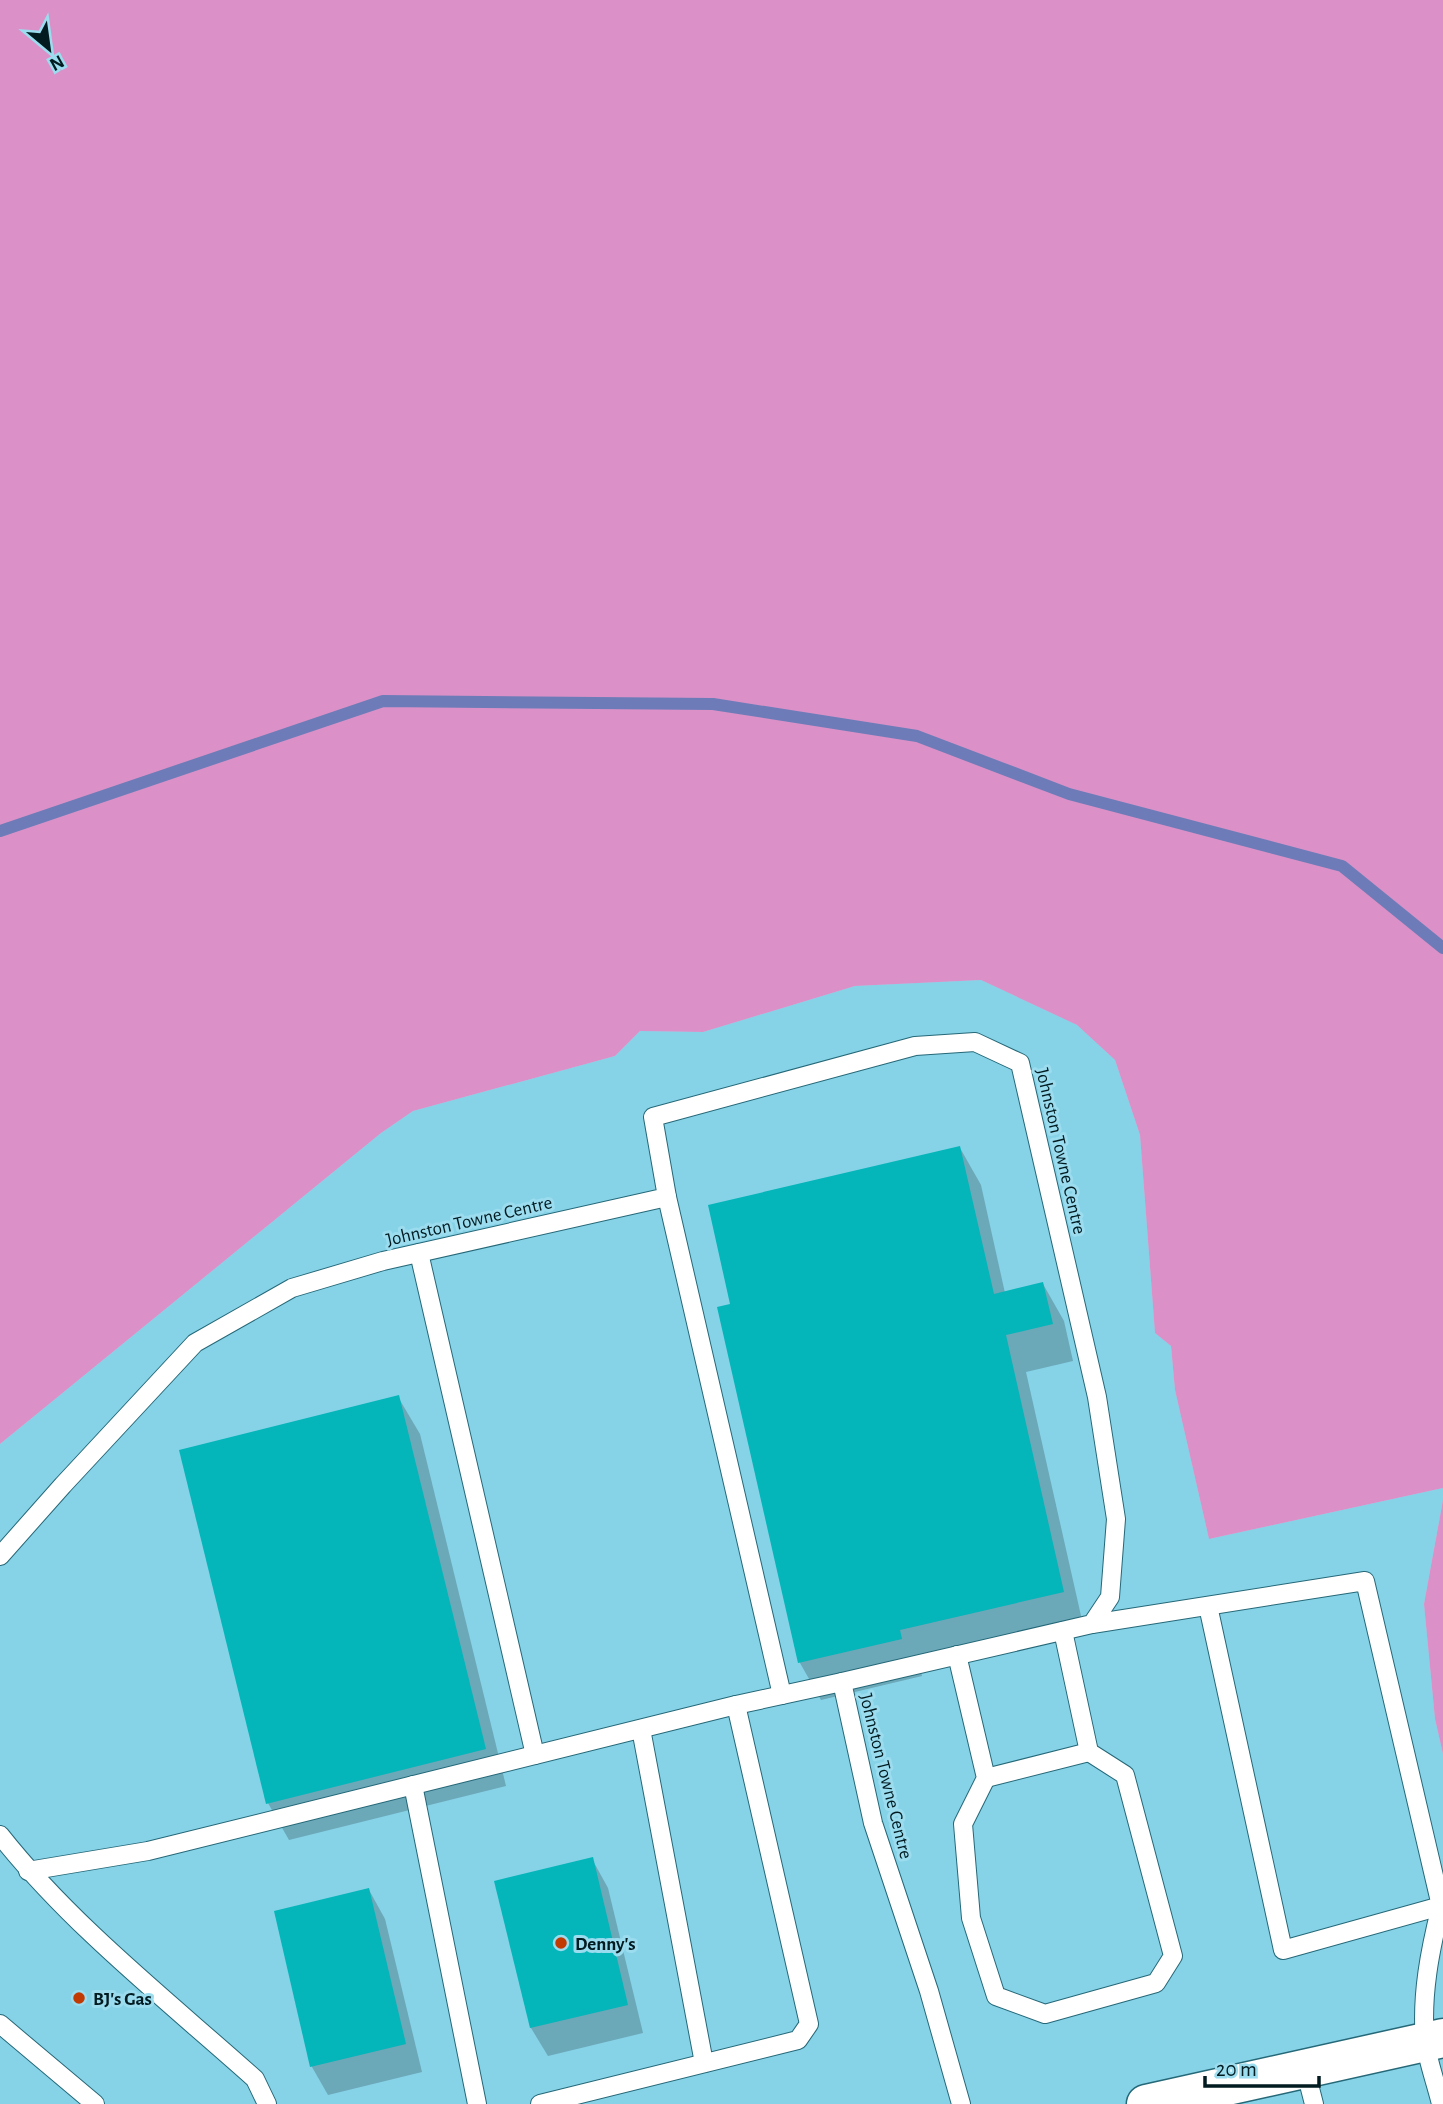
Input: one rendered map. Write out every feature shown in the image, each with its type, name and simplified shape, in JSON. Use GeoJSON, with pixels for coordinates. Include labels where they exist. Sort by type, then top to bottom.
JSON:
{"type":"FeatureCollection","features":[{"type":"Feature","properties":{"kind":"main road"},"geometry":{"type":"LineString","coordinates":[[1146,2104],[1309,2086],[1434,2040]]}},
{"type":"Feature","properties":{"kind":"lane","name":"Johnston Towne Centre"},"geometry":{"type":"LineString","coordinates":[[0,1556],[195,1343],[292,1289],[419,1253],[667,1197],[653,1117],[915,1046],[975,1042],[1020,1063],[1097,1397],[1116,1519],[1110,1597],[1092,1624],[842,1682],[873,1823],[929,1991],[961,2104]]}},
{"type":"Feature","properties":{"kind":"lane"},"geometry":{"type":"LineString","coordinates":[[667,1197],[782,1695]]}},
{"type":"Feature","properties":{"kind":"lane"},"geometry":{"type":"LineString","coordinates":[[419,1253],[535,1755]]}},
{"type":"Feature","properties":{"kind":"lane"},"geometry":{"type":"LineString","coordinates":[[1092,1624],[1365,1581],[1442,1907],[1429,1954],[1425,1992],[1434,2040],[1441,2104]]}},
{"type":"Feature","properties":{"kind":"lane"},"geometry":{"type":"LineString","coordinates":[[1208,1606],[1283,1950],[1442,1907]]}},
{"type":"Feature","properties":{"kind":"lane"},"geometry":{"type":"LineString","coordinates":[[957,1655],[986,1778],[964,1824],[971,1918],[996,1996],[1045,2014],[1156,1983],[1172,1956],[1125,1775],[1089,1752],[1063,1630]]}},
{"type":"Feature","properties":{"kind":"lane"},"geometry":{"type":"LineString","coordinates":[[29,1871],[148,1851],[736,1705],[842,1682]]}},
{"type":"Feature","properties":{"kind":"lane"},"geometry":{"type":"LineString","coordinates":[[540,2104],[798,2040],[809,2024],[736,1705]]}},
{"type":"Feature","properties":{"kind":"lane"},"geometry":{"type":"LineString","coordinates":[[641,1729],[704,2063]]}},
{"type":"Feature","properties":{"kind":"lane"},"geometry":{"type":"LineString","coordinates":[[986,1778],[1089,1752]]}},
{"type":"Feature","properties":{"kind":"lane"},"geometry":{"type":"LineString","coordinates":[[413,1785],[477,2104]]}},
{"type":"Feature","properties":{"kind":"lane"},"geometry":{"type":"LineString","coordinates":[[0,1835],[29,1871],[92,1933],[255,2079],[267,2104]]}},
{"type":"Feature","properties":{"kind":"lane"},"geometry":{"type":"LineString","coordinates":[[0,2024],[95,2104]]}},
{"type":"Feature","properties":{"kind":"shaded area"},"geometry":{"type":"Polygon","coordinates":[[[0,0],[1443,0],[1443,1488],[1209,1539],[1175,1390],[1171,1346],[1155,1333],[1140,1135],[1115,1060],[1077,1025],[981,980],[855,986],[703,1032],[640,1031],[615,1056],[413,1111],[381,1133],[0,1444],[0,0]]]}},
{"type":"Feature","properties":{"kind":"shaded area"},"geometry":{"type":"Polygon","coordinates":[[[981,980],[1077,1025],[1115,1060],[1140,1135],[1155,1333],[1171,1346],[1175,1390],[1209,1539],[1443,1488],[1424,1604],[1435,1719],[1443,1754],[1443,2104],[0,2104],[0,1444],[381,1133],[413,1111],[615,1056],[640,1031],[703,1032],[855,986],[981,980]]]}},
{"type":"Feature","properties":{"kind":"shaded area"},"geometry":{"type":"Polygon","coordinates":[[[1443,1500],[1443,1754],[1435,1719],[1424,1604],[1443,1500]]]}},
{"type":"Feature","properties":{"kind":"building"},"geometry":{"type":"Polygon","coordinates":[[[960,1146],[994,1294],[1043,1282],[1053,1324],[1006,1335],[1064,1592],[900,1630],[902,1639],[798,1663],[717,1307],[730,1304],[708,1205],[960,1146]]]}},
{"type":"Feature","properties":{"kind":"building"},"geometry":{"type":"Polygon","coordinates":[[[399,1395],[486,1749],[266,1804],[179,1450],[399,1395]]]}},
{"type":"Feature","properties":{"kind":"building","name":"Denny's"},"geometry":{"type":"Polygon","coordinates":[[[593,1857],[628,2005],[530,2028],[494,1881],[593,1857]]]}},
{"type":"Feature","properties":{"kind":"building"},"geometry":{"type":"Polygon","coordinates":[[[369,1888],[406,2044],[310,2067],[274,1911],[369,1888]]]}},
{"type":"Feature","properties":{"kind":"waterway"},"geometry":{"type":"LineString","coordinates":[[0,831],[383,701],[713,704],[917,736],[1069,794],[1342,866],[1443,948]]}},
{"type":"Feature","properties":{"kind":"place","name":"Denny's"},"geometry":{"type":"Point","coordinates":[561,1943]}},
{"type":"Feature","properties":{"kind":"place","name":"BJ's Gas"},"geometry":{"type":"Point","coordinates":[79,1998]}}]}
